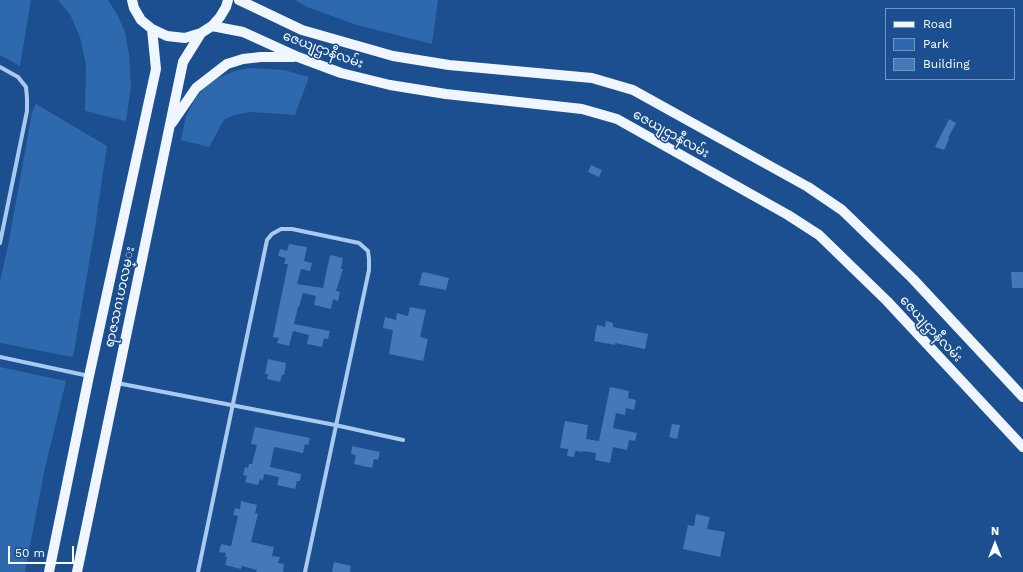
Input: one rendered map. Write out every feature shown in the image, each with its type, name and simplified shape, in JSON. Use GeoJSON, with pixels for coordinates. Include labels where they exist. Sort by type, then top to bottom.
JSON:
{"type":"FeatureCollection","features":[{"type":"Feature","properties":{"kind":"main road"},"geometry":{"type":"LineString","coordinates":[[132,0],[134,8],[141,20],[152,29],[167,36],[185,38],[201,33],[212,26],[220,18],[228,0]]}},
{"type":"Feature","properties":{"kind":"main road","name":"ဇေယျဌာနီလမ်း"},"geometry":{"type":"LineString","coordinates":[[239,0],[302,30],[393,56],[450,65],[592,78],[633,90],[808,188],[842,210],[913,279],[1023,397]]}},
{"type":"Feature","properties":{"kind":"main road","name":"ဇေယျဌာနီလမ်း"},"geometry":{"type":"LineString","coordinates":[[212,26],[243,32],[298,57],[341,73],[390,85],[446,94],[582,109],[617,119],[788,215],[819,235],[887,301],[1023,447]]}},
{"type":"Feature","properties":{"kind":"main road","name":"ရာဇသဂၤဟလမ္း"},"geometry":{"type":"LineString","coordinates":[[49,572],[89,376],[156,69],[152,29]]}},
{"type":"Feature","properties":{"kind":"main road","name":"ရာဇသဂၤဟလမ္း"},"geometry":{"type":"LineString","coordinates":[[77,572],[182,62],[201,33]]}},
{"type":"Feature","properties":{"kind":"main road"},"geometry":{"type":"LineString","coordinates":[[169,128],[196,88],[226,64],[243,59],[261,57],[298,57]]}},
{"type":"Feature","properties":{"kind":"street"},"geometry":{"type":"LineString","coordinates":[[0,67],[18,77],[26,87],[27,111],[0,243]]}},
{"type":"Feature","properties":{"kind":"street"},"geometry":{"type":"LineString","coordinates":[[198,572],[267,240],[272,234],[281,229],[292,229],[359,243],[368,251],[369,270],[305,572]]}},
{"type":"Feature","properties":{"kind":"street"},"geometry":{"type":"LineString","coordinates":[[0,357],[89,376]]}},
{"type":"Feature","properties":{"kind":"street"},"geometry":{"type":"LineString","coordinates":[[116,383],[335,425],[403,440]]}},
{"type":"Feature","properties":{"kind":"green space"},"geometry":{"type":"Polygon","coordinates":[[[0,0],[31,0],[20,66],[0,55],[0,0]]]}},
{"type":"Feature","properties":{"kind":"green space"},"geometry":{"type":"Polygon","coordinates":[[[58,0],[108,0],[117,14],[125,32],[129,55],[131,86],[126,121],[85,111],[86,65],[80,37],[70,14],[58,0]]]}},
{"type":"Feature","properties":{"kind":"green space"},"geometry":{"type":"Polygon","coordinates":[[[295,0],[438,0],[432,44],[357,25],[307,7],[295,0]]]}},
{"type":"Feature","properties":{"kind":"green space"},"geometry":{"type":"Polygon","coordinates":[[[250,68],[284,70],[309,77],[295,115],[251,112],[234,115],[224,120],[209,147],[181,140],[186,116],[194,101],[203,89],[218,78],[235,71],[250,68]]]}},
{"type":"Feature","properties":{"kind":"green space"},"geometry":{"type":"Polygon","coordinates":[[[36,104],[107,146],[73,357],[0,343],[0,281],[9,241],[32,112],[36,104]]]}},
{"type":"Feature","properties":{"kind":"green space"},"geometry":{"type":"Polygon","coordinates":[[[0,367],[66,381],[44,472],[25,572],[0,572],[0,367]]]}},
{"type":"Feature","properties":{"kind":"building"},"geometry":{"type":"Polygon","coordinates":[[[949,119],[956,123],[948,138],[949,139],[944,150],[935,147],[949,119]]]}},
{"type":"Feature","properties":{"kind":"building"},"geometry":{"type":"Polygon","coordinates":[[[591,165],[602,170],[599,177],[588,172],[591,165]]]}},
{"type":"Feature","properties":{"kind":"building"},"geometry":{"type":"Polygon","coordinates":[[[289,244],[307,247],[304,261],[312,263],[310,271],[301,269],[297,284],[323,288],[330,255],[343,258],[341,269],[343,269],[336,291],[340,292],[338,301],[333,299],[331,309],[314,305],[316,296],[303,293],[298,307],[294,324],[330,331],[328,339],[324,338],[322,347],[307,344],[309,335],[293,331],[289,346],[277,343],[279,338],[273,337],[288,264],[284,264],[286,258],[278,256],[280,249],[287,251],[289,244]]]}},
{"type":"Feature","properties":{"kind":"building"},"geometry":{"type":"Polygon","coordinates":[[[424,272],[449,278],[446,290],[419,285],[422,273],[424,272]]]}},
{"type":"Feature","properties":{"kind":"building"},"geometry":{"type":"Polygon","coordinates":[[[1011,272],[1023,272],[1023,288],[1012,288],[1011,272]]]}},
{"type":"Feature","properties":{"kind":"building"},"geometry":{"type":"Polygon","coordinates":[[[410,307],[426,310],[420,337],[428,339],[423,361],[389,354],[393,330],[383,328],[385,317],[396,320],[397,313],[408,316],[410,307]]]}},
{"type":"Feature","properties":{"kind":"building"},"geometry":{"type":"Polygon","coordinates":[[[606,321],[613,323],[613,327],[648,334],[645,349],[615,343],[615,345],[594,341],[597,325],[605,327],[606,321]]]}},
{"type":"Feature","properties":{"kind":"building"},"geometry":{"type":"Polygon","coordinates":[[[268,359],[286,363],[284,375],[282,375],[280,382],[267,379],[268,374],[265,374],[268,359]]]}},
{"type":"Feature","properties":{"kind":"building"},"geometry":{"type":"Polygon","coordinates":[[[610,387],[629,391],[628,398],[636,400],[634,410],[626,408],[625,415],[616,413],[613,428],[637,433],[635,441],[629,440],[627,450],[613,447],[610,463],[595,460],[596,453],[575,451],[574,457],[567,456],[568,449],[560,448],[565,421],[588,425],[586,439],[599,441],[610,387]]]}},
{"type":"Feature","properties":{"kind":"building"},"geometry":{"type":"Polygon","coordinates":[[[672,424],[680,425],[677,439],[669,437],[672,424]]]}},
{"type":"Feature","properties":{"kind":"building"},"geometry":{"type":"Polygon","coordinates":[[[255,427],[310,438],[308,445],[305,444],[303,453],[274,447],[270,467],[301,474],[300,481],[297,481],[295,489],[277,485],[279,477],[264,474],[263,480],[260,479],[258,485],[245,482],[247,476],[243,475],[245,467],[248,468],[249,464],[252,464],[257,445],[251,444],[255,427]]]}},
{"type":"Feature","properties":{"kind":"building"},"geometry":{"type":"Polygon","coordinates":[[[352,446],[380,452],[378,460],[374,459],[372,468],[354,464],[356,455],[351,454],[352,446]]]}},
{"type":"Feature","properties":{"kind":"building"},"geometry":{"type":"Polygon","coordinates":[[[241,501],[257,505],[255,513],[258,514],[251,542],[274,547],[272,556],[280,557],[278,563],[284,564],[283,572],[256,572],[257,570],[242,566],[241,569],[225,565],[227,557],[225,557],[226,553],[219,552],[221,544],[231,546],[238,516],[233,515],[235,508],[240,509],[241,501]]]}},
{"type":"Feature","properties":{"kind":"building"},"geometry":{"type":"Polygon","coordinates":[[[696,514],[710,517],[707,529],[725,532],[720,557],[683,549],[688,525],[694,526],[696,514]]]}},
{"type":"Feature","properties":{"kind":"building"},"geometry":{"type":"Polygon","coordinates":[[[334,562],[351,566],[350,572],[332,572],[334,562]]]}}]}
